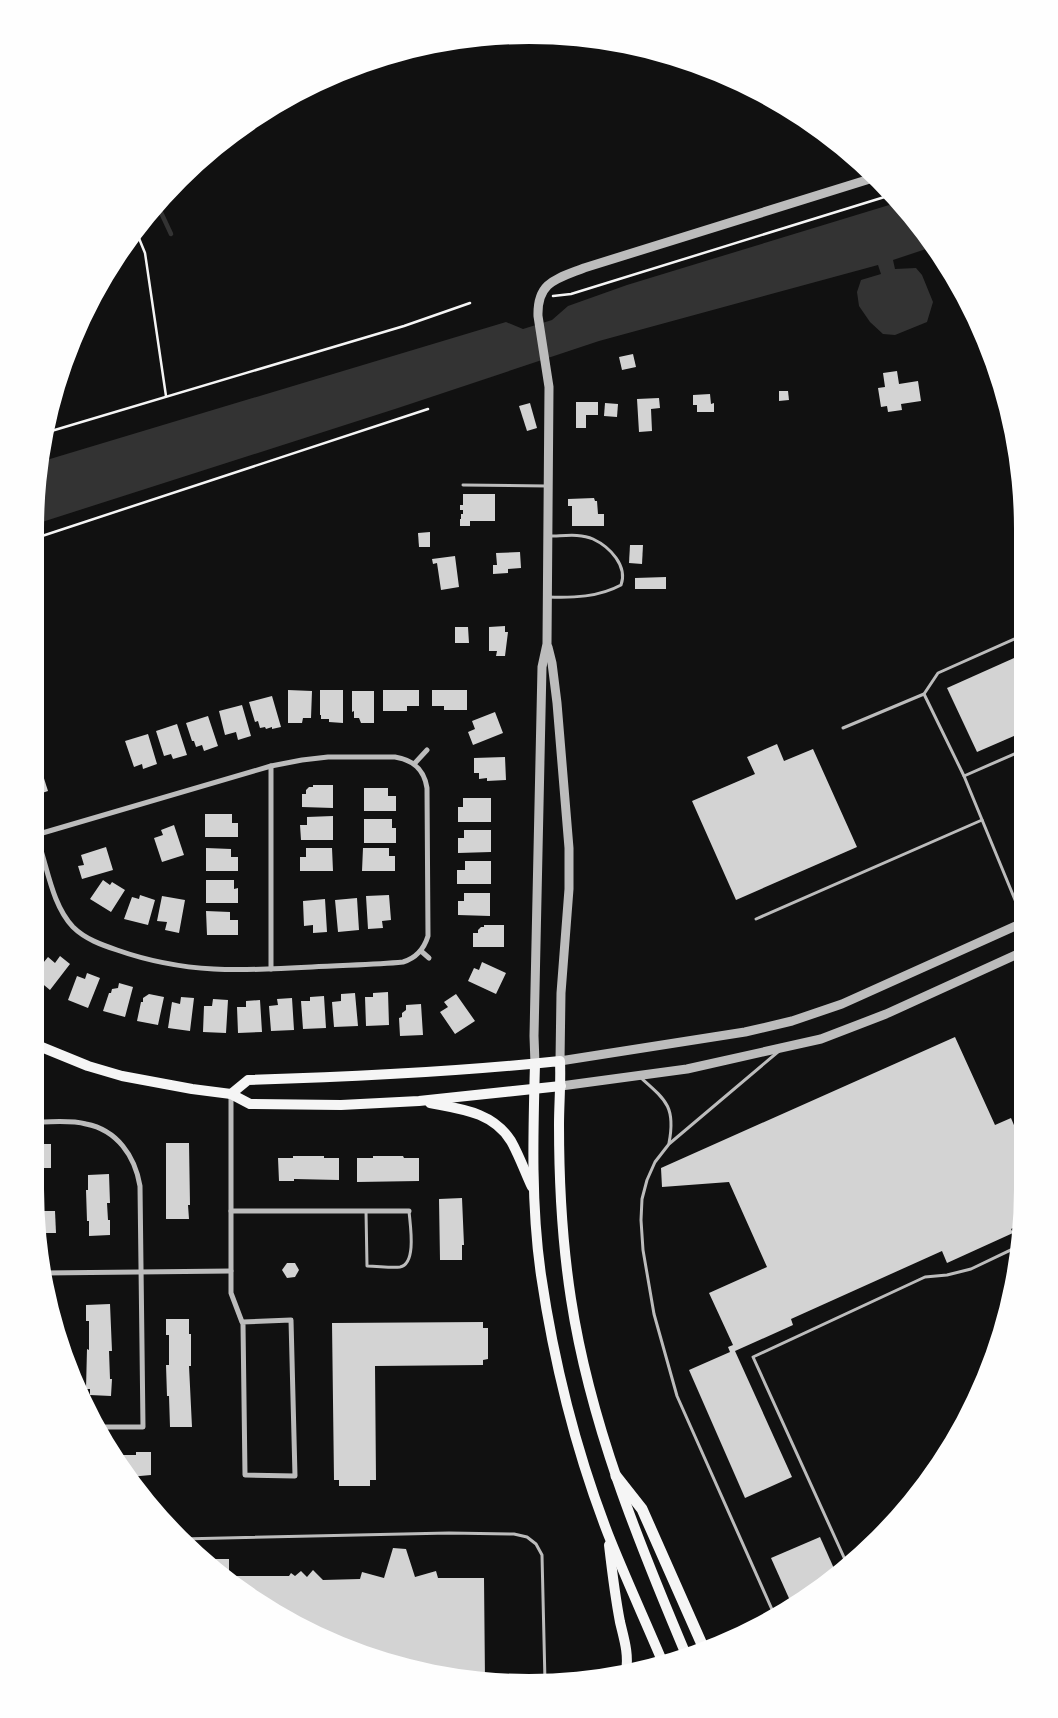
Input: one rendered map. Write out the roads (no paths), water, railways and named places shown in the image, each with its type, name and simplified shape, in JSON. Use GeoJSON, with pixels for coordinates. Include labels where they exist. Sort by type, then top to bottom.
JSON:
{"type":"FeatureCollection","features":[{"type":"Feature","properties":{"kind":"highway"},"geometry":{"type":"LineString","coordinates":[[616,1476],[642,1509],[701,1642]]}},
{"type":"Feature","properties":{"kind":"main road"},"geometry":{"type":"LineString","coordinates":[[44,1048],[88,1066],[122,1076],[231,1094],[250,1104],[341,1104],[419,1101],[560,1086]]}},
{"type":"Feature","properties":{"kind":"main road"},"geometry":{"type":"LineString","coordinates":[[231,1094],[248,1080],[382,1076],[560,1061],[560,1196],[570,1296],[576,1330],[591,1395],[616,1476],[684,1648]]}},
{"type":"Feature","properties":{"kind":"main road"},"geometry":{"type":"LineString","coordinates":[[535,1064],[534,1190],[541,1275],[555,1352],[571,1420],[608,1534],[660,1656]]}},
{"type":"Feature","properties":{"kind":"main road"},"geometry":{"type":"LineString","coordinates":[[419,1101],[466,1110],[492,1121],[511,1142],[534,1190]]}},
{"type":"Feature","properties":{"kind":"main road"},"geometry":{"type":"LineString","coordinates":[[608,1534],[613,1582],[627,1648],[626,1664]]}},
{"type":"Feature","properties":{"kind":"street"},"geometry":{"type":"LineString","coordinates":[[535,1064],[542,667],[547,644],[548,597],[549,387],[538,316],[540,294],[546,285],[584,268],[866,180]]}},
{"type":"Feature","properties":{"kind":"street"},"geometry":{"type":"LineString","coordinates":[[547,644],[552,663],[557,703],[569,848],[569,889],[560,993],[560,1061],[728,1035],[792,1020],[842,1004],[1014,927]]}},
{"type":"Feature","properties":{"kind":"street"},"geometry":{"type":"LineString","coordinates":[[414,763],[427,750]]}},
{"type":"Feature","properties":{"kind":"street"},"geometry":{"type":"LineString","coordinates":[[44,833],[271,766],[328,757],[406,758],[422,771],[426,788],[428,936],[421,951],[410,960],[398,962],[230,971],[199,969],[161,963],[131,955],[86,937],[74,928],[64,917],[44,860]]}},
{"type":"Feature","properties":{"kind":"street"},"geometry":{"type":"LineString","coordinates":[[271,766],[271,969]]}},
{"type":"Feature","properties":{"kind":"street"},"geometry":{"type":"LineString","coordinates":[[421,951],[429,958]]}},
{"type":"Feature","properties":{"kind":"street"},"geometry":{"type":"LineString","coordinates":[[560,1086],[687,1069],[820,1040],[850,1029],[1014,956]]}},
{"type":"Feature","properties":{"kind":"street"},"geometry":{"type":"LineString","coordinates":[[231,1094],[231,1293],[242,1322],[245,1474],[295,1476],[291,1320],[242,1322]]}},
{"type":"Feature","properties":{"kind":"street"},"geometry":{"type":"LineString","coordinates":[[44,1122],[71,1122],[100,1128],[112,1135],[123,1146],[132,1158],[138,1172],[140,1186],[143,1427],[106,1427]]}},
{"type":"Feature","properties":{"kind":"street"},"geometry":{"type":"LineString","coordinates":[[231,1211],[409,1211]]}},
{"type":"Feature","properties":{"kind":"street"},"geometry":{"type":"LineString","coordinates":[[51,1273],[231,1271]]}},
{"type":"Feature","properties":{"kind":"lane"},"geometry":{"type":"LineString","coordinates":[[463,485],[548,486]]}},
{"type":"Feature","properties":{"kind":"lane"},"geometry":{"type":"LineString","coordinates":[[548,536],[578,536],[593,539],[609,551],[621,564],[624,574],[621,585],[612,590],[572,598],[548,597]]}},
{"type":"Feature","properties":{"kind":"lane"},"geometry":{"type":"LineString","coordinates":[[844,728],[924,694],[938,673],[1014,639]]}},
{"type":"Feature","properties":{"kind":"lane"},"geometry":{"type":"LineString","coordinates":[[924,694],[964,776],[1014,897]]}},
{"type":"Feature","properties":{"kind":"lane"},"geometry":{"type":"LineString","coordinates":[[964,776],[1014,755]]}},
{"type":"Feature","properties":{"kind":"lane"},"geometry":{"type":"LineString","coordinates":[[756,919],[982,820]]}},
{"type":"Feature","properties":{"kind":"lane"},"geometry":{"type":"LineString","coordinates":[[772,1609],[677,1396],[654,1314],[643,1250],[641,1220],[646,1180],[655,1162],[669,1144],[782,1049]]}},
{"type":"Feature","properties":{"kind":"lane"},"geometry":{"type":"LineString","coordinates":[[640,1076],[659,1094],[670,1110],[672,1125],[669,1144]]}},
{"type":"Feature","properties":{"kind":"lane"},"geometry":{"type":"LineString","coordinates":[[366,1211],[367,1266],[401,1267],[408,1262],[411,1254],[409,1211]]}},
{"type":"Feature","properties":{"kind":"lane"},"geometry":{"type":"LineString","coordinates":[[844,1558],[753,1357],[925,1277],[947,1275],[971,1269],[1010,1250]]}},
{"type":"Feature","properties":{"kind":"lane"},"geometry":{"type":"LineString","coordinates":[[193,1539],[449,1533],[514,1534],[527,1537],[536,1544],[542,1555],[544,1674]]}},
{"type":"Feature","properties":{"kind":"waterway"},"geometry":{"type":"LineString","coordinates":[[161,213],[171,234]]}}]}
